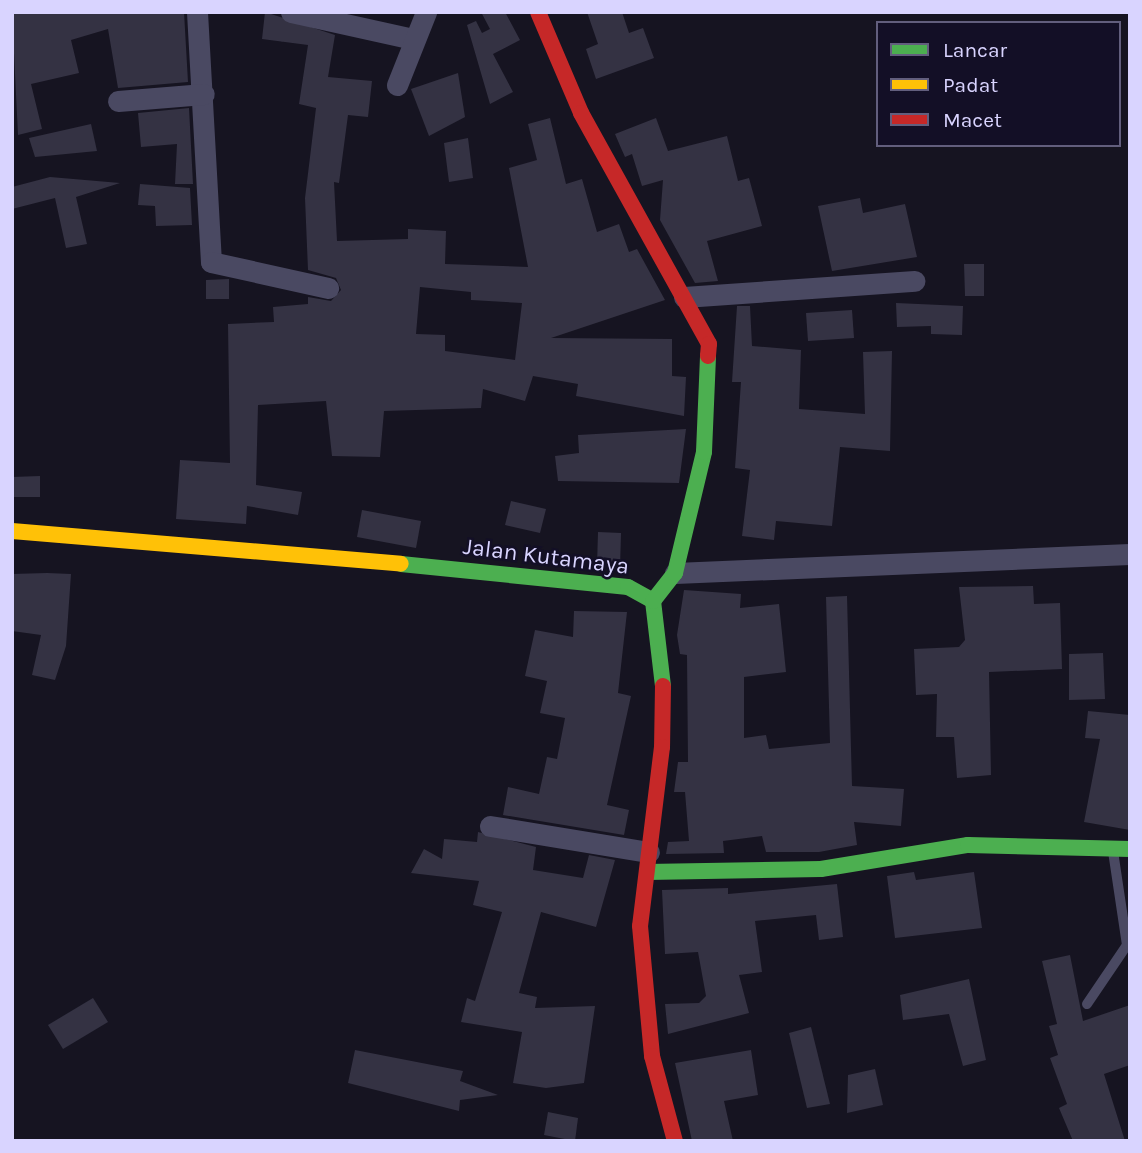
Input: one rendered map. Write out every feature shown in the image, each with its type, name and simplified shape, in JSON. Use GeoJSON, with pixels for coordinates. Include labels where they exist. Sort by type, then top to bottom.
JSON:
{"type":"FeatureCollection","features":[{"type":"Feature","properties":{"kind":"main road"},"geometry":{"type":"LineString","coordinates":[[538,12],[580,113],[702,327],[712,363],[704,452],[675,573],[653,601]]}},
{"type":"Feature","properties":{"kind":"main road","name":"Jalan Kutamaya"},"geometry":{"type":"LineString","coordinates":[[12,531],[546,577],[628,587],[653,601],[663,653],[662,747],[640,926],[646,1011],[675,1141]]}},
{"type":"Feature","properties":{"kind":"main road"},"geometry":{"type":"LineString","coordinates":[[648,862],[821,869],[968,845],[1130,849]]}},
{"type":"Feature","properties":{"kind":"street"},"geometry":{"type":"LineString","coordinates":[[197,12],[204,93],[211,262],[328,288]]}},
{"type":"Feature","properties":{"kind":"street"},"geometry":{"type":"LineString","coordinates":[[292,12],[413,39]]}},
{"type":"Feature","properties":{"kind":"street"},"geometry":{"type":"LineString","coordinates":[[397,85],[413,39],[426,12]]}},
{"type":"Feature","properties":{"kind":"street"},"geometry":{"type":"LineString","coordinates":[[118,101],[204,93]]}},
{"type":"Feature","properties":{"kind":"street"},"geometry":{"type":"LineString","coordinates":[[684,297],[915,281]]}},
{"type":"Feature","properties":{"kind":"street"},"geometry":{"type":"LineString","coordinates":[[675,573],[1130,554]]}},
{"type":"Feature","properties":{"kind":"street"},"geometry":{"type":"LineString","coordinates":[[491,826],[648,862]]}},
{"type":"Feature","properties":{"kind":"lane"},"geometry":{"type":"LineString","coordinates":[[1087,1004],[1127,945],[1113,848]]}},
{"type":"Feature","properties":{"kind":"building"},"geometry":{"type":"Polygon","coordinates":[[[12,12],[184,12],[188,82],[118,88],[108,29],[71,40],[79,73],[31,84],[42,129],[18,135],[12,12]]]}},
{"type":"Feature","properties":{"kind":"building"},"geometry":{"type":"Polygon","coordinates":[[[265,12],[335,35],[328,77],[372,81],[368,117],[348,115],[339,183],[334,182],[337,241],[408,239],[408,229],[446,231],[445,264],[528,267],[509,168],[537,160],[528,124],[550,118],[566,184],[582,179],[597,232],[619,224],[629,252],[637,249],[665,300],[551,338],[672,339],[672,376],[686,377],[684,416],[576,396],[578,384],[533,376],[525,401],[483,389],[481,408],[384,411],[380,457],[332,456],[326,401],[258,405],[256,485],[302,492],[298,515],[247,506],[246,524],[176,519],[180,460],[230,463],[228,324],[274,322],[273,307],[308,304],[308,297],[331,301],[341,290],[336,278],[308,270],[305,198],[316,108],[299,104],[308,45],[262,39],[265,12]],[[420,287],[416,334],[445,335],[445,351],[515,360],[522,303],[471,300],[471,292],[420,287]]]}},
{"type":"Feature","properties":{"kind":"building"},"geometry":{"type":"Polygon","coordinates":[[[481,12],[505,12],[520,40],[493,54],[513,92],[490,104],[467,25],[476,21],[482,33],[490,29],[481,12]]]}},
{"type":"Feature","properties":{"kind":"building"},"geometry":{"type":"Polygon","coordinates":[[[587,12],[622,12],[629,33],[643,28],[654,58],[596,79],[586,49],[598,44],[587,12]]]}},
{"type":"Feature","properties":{"kind":"building"},"geometry":{"type":"Polygon","coordinates":[[[458,73],[465,117],[429,136],[411,89],[458,73]]]}},
{"type":"Feature","properties":{"kind":"building"},"geometry":{"type":"Polygon","coordinates":[[[189,108],[193,184],[175,184],[177,144],[141,147],[138,113],[189,108]]]}},
{"type":"Feature","properties":{"kind":"building"},"geometry":{"type":"Polygon","coordinates":[[[656,118],[668,151],[727,136],[738,181],[749,178],[762,226],[707,241],[718,281],[695,283],[660,220],[663,180],[642,186],[632,154],[625,157],[615,134],[656,118]]]}},
{"type":"Feature","properties":{"kind":"building"},"geometry":{"type":"Polygon","coordinates":[[[91,124],[97,151],[35,157],[29,138],[91,124]]]}},
{"type":"Feature","properties":{"kind":"building"},"geometry":{"type":"Polygon","coordinates":[[[468,138],[473,178],[449,182],[444,143],[468,138]]]}},
{"type":"Feature","properties":{"kind":"building"},"geometry":{"type":"Polygon","coordinates":[[[50,177],[120,183],[76,197],[87,244],[66,248],[55,198],[12,209],[12,187],[50,177]]]}},
{"type":"Feature","properties":{"kind":"building"},"geometry":{"type":"Polygon","coordinates":[[[140,184],[190,188],[192,225],[156,226],[155,206],[138,205],[140,184]]]}},
{"type":"Feature","properties":{"kind":"building"},"geometry":{"type":"Polygon","coordinates":[[[860,198],[863,213],[905,204],[917,257],[832,271],[818,206],[860,198]]]}},
{"type":"Feature","properties":{"kind":"building"},"geometry":{"type":"Polygon","coordinates":[[[964,264],[984,264],[984,296],[965,296],[964,264]]]}},
{"type":"Feature","properties":{"kind":"building"},"geometry":{"type":"Polygon","coordinates":[[[229,279],[229,299],[206,299],[206,280],[229,279]]]}},
{"type":"Feature","properties":{"kind":"building"},"geometry":{"type":"Polygon","coordinates":[[[896,303],[963,306],[962,335],[931,334],[931,326],[897,327],[896,303]]]}},
{"type":"Feature","properties":{"kind":"building"},"geometry":{"type":"Polygon","coordinates":[[[737,306],[750,306],[752,346],[801,350],[799,409],[865,414],[863,352],[892,351],[890,451],[840,447],[832,526],[776,521],[774,540],[742,536],[750,470],[735,468],[741,382],[732,382],[737,306]]]}},
{"type":"Feature","properties":{"kind":"building"},"geometry":{"type":"Polygon","coordinates":[[[852,310],[854,338],[808,341],[806,313],[852,310]]]}},
{"type":"Feature","properties":{"kind":"building"},"geometry":{"type":"Polygon","coordinates":[[[686,429],[679,483],[558,481],[555,456],[579,453],[578,435],[686,429]]]}},
{"type":"Feature","properties":{"kind":"building"},"geometry":{"type":"Polygon","coordinates":[[[40,476],[40,497],[12,497],[12,477],[40,476]]]}},
{"type":"Feature","properties":{"kind":"building"},"geometry":{"type":"Polygon","coordinates":[[[511,501],[546,509],[540,533],[505,525],[511,501]]]}},
{"type":"Feature","properties":{"kind":"building"},"geometry":{"type":"Polygon","coordinates":[[[362,510],[421,521],[416,548],[357,537],[362,510]]]}},
{"type":"Feature","properties":{"kind":"building"},"geometry":{"type":"Polygon","coordinates":[[[598,532],[621,533],[620,568],[597,566],[598,532]]]}},
{"type":"Feature","properties":{"kind":"building"},"geometry":{"type":"Polygon","coordinates":[[[12,574],[71,574],[66,646],[55,680],[32,675],[41,635],[12,631],[12,574]]]}},
{"type":"Feature","properties":{"kind":"building"},"geometry":{"type":"Polygon","coordinates":[[[1033,586],[1034,604],[1060,603],[1062,669],[989,672],[991,775],[957,778],[954,737],[936,737],[937,694],[916,695],[914,649],[959,647],[965,640],[959,587],[1033,586]]]}},
{"type":"Feature","properties":{"kind":"building"},"geometry":{"type":"Polygon","coordinates":[[[684,590],[741,594],[740,608],[779,604],[786,672],[744,677],[744,738],[766,735],[769,749],[830,743],[826,597],[847,596],[852,786],[904,789],[901,826],[854,822],[857,845],[819,852],[766,852],[762,836],[723,841],[724,853],[666,854],[668,842],[689,841],[685,792],[674,792],[678,762],[688,762],[687,655],[680,654],[677,635],[684,590]]]}},
{"type":"Feature","properties":{"kind":"building"},"geometry":{"type":"Polygon","coordinates":[[[574,611],[627,612],[618,693],[631,696],[607,805],[629,810],[624,835],[503,815],[508,787],[539,794],[547,757],[557,759],[565,718],[540,713],[547,681],[525,676],[535,630],[573,637],[574,611]]]}},
{"type":"Feature","properties":{"kind":"building"},"geometry":{"type":"Polygon","coordinates":[[[1103,653],[1105,699],[1069,700],[1069,654],[1103,653]]]}},
{"type":"Feature","properties":{"kind":"building"},"geometry":{"type":"Polygon","coordinates":[[[1088,711],[1130,715],[1130,830],[1084,822],[1100,739],[1085,738],[1088,711]]]}},
{"type":"Feature","properties":{"kind":"building"},"geometry":{"type":"Polygon","coordinates":[[[478,832],[536,847],[533,870],[583,878],[589,855],[615,860],[596,927],[541,912],[519,993],[537,997],[535,1008],[595,1006],[584,1083],[546,1088],[513,1083],[522,1032],[461,1022],[467,998],[475,1001],[502,912],[473,905],[479,881],[411,873],[424,849],[442,859],[444,839],[477,842],[478,832]]]}},
{"type":"Feature","properties":{"kind":"building"},"geometry":{"type":"Polygon","coordinates":[[[914,872],[916,880],[974,872],[982,928],[895,938],[887,876],[914,872]]]}},
{"type":"Feature","properties":{"kind":"building"},"geometry":{"type":"Polygon","coordinates":[[[837,884],[843,937],[819,940],[816,915],[755,921],[762,972],[739,975],[749,1013],[668,1034],[665,1004],[699,1003],[706,996],[698,952],[665,954],[662,890],[728,888],[728,894],[837,884]]]}},
{"type":"Feature","properties":{"kind":"building"},"geometry":{"type":"Polygon","coordinates":[[[1070,955],[1083,1021],[1130,1005],[1130,1065],[1104,1074],[1125,1141],[1073,1141],[1059,1108],[1067,1104],[1050,1058],[1058,1055],[1049,1026],[1057,1024],[1042,961],[1070,955]]]}},
{"type":"Feature","properties":{"kind":"building"},"geometry":{"type":"Polygon","coordinates":[[[969,979],[986,1060],[963,1066],[949,1014],[903,1020],[900,995],[969,979]]]}},
{"type":"Feature","properties":{"kind":"building"},"geometry":{"type":"Polygon","coordinates":[[[93,998],[108,1022],[63,1049],[48,1025],[93,998]]]}},
{"type":"Feature","properties":{"kind":"building"},"geometry":{"type":"Polygon","coordinates":[[[811,1027],[830,1104],[807,1108],[789,1033],[811,1027]]]}},
{"type":"Feature","properties":{"kind":"building"},"geometry":{"type":"Polygon","coordinates":[[[355,1050],[463,1071],[460,1081],[498,1095],[460,1100],[459,1111],[348,1083],[355,1050]]]}},
{"type":"Feature","properties":{"kind":"building"},"geometry":{"type":"Polygon","coordinates":[[[751,1050],[758,1095],[724,1101],[733,1141],[692,1141],[675,1063],[751,1050]]]}},
{"type":"Feature","properties":{"kind":"building"},"geometry":{"type":"Polygon","coordinates":[[[875,1069],[883,1105],[847,1113],[848,1075],[875,1069]]]}},
{"type":"Feature","properties":{"kind":"building"},"geometry":{"type":"Polygon","coordinates":[[[548,1112],[578,1118],[575,1141],[544,1135],[548,1112]]]}},
{"type":"Feature","properties":{"kind":"traffic: fast"},"geometry":{"type":"LineString","coordinates":[[653,601],[675,573],[704,452],[708,356]]}},
{"type":"Feature","properties":{"kind":"traffic: fast"},"geometry":{"type":"LineString","coordinates":[[401,564],[628,587],[653,601],[663,686]]}},
{"type":"Feature","properties":{"kind":"traffic: fast"},"geometry":{"type":"LineString","coordinates":[[647,872],[821,869],[968,845],[1130,849]]}},
{"type":"Feature","properties":{"kind":"traffic: slow"},"geometry":{"type":"LineString","coordinates":[[12,531],[401,564]]}},
{"type":"Feature","properties":{"kind":"traffic: jam"},"geometry":{"type":"LineString","coordinates":[[538,12],[581,113],[709,344],[708,356]]}},
{"type":"Feature","properties":{"kind":"traffic: jam"},"geometry":{"type":"LineString","coordinates":[[663,686],[662,747],[640,926],[652,1056],[675,1141]]}}]}
